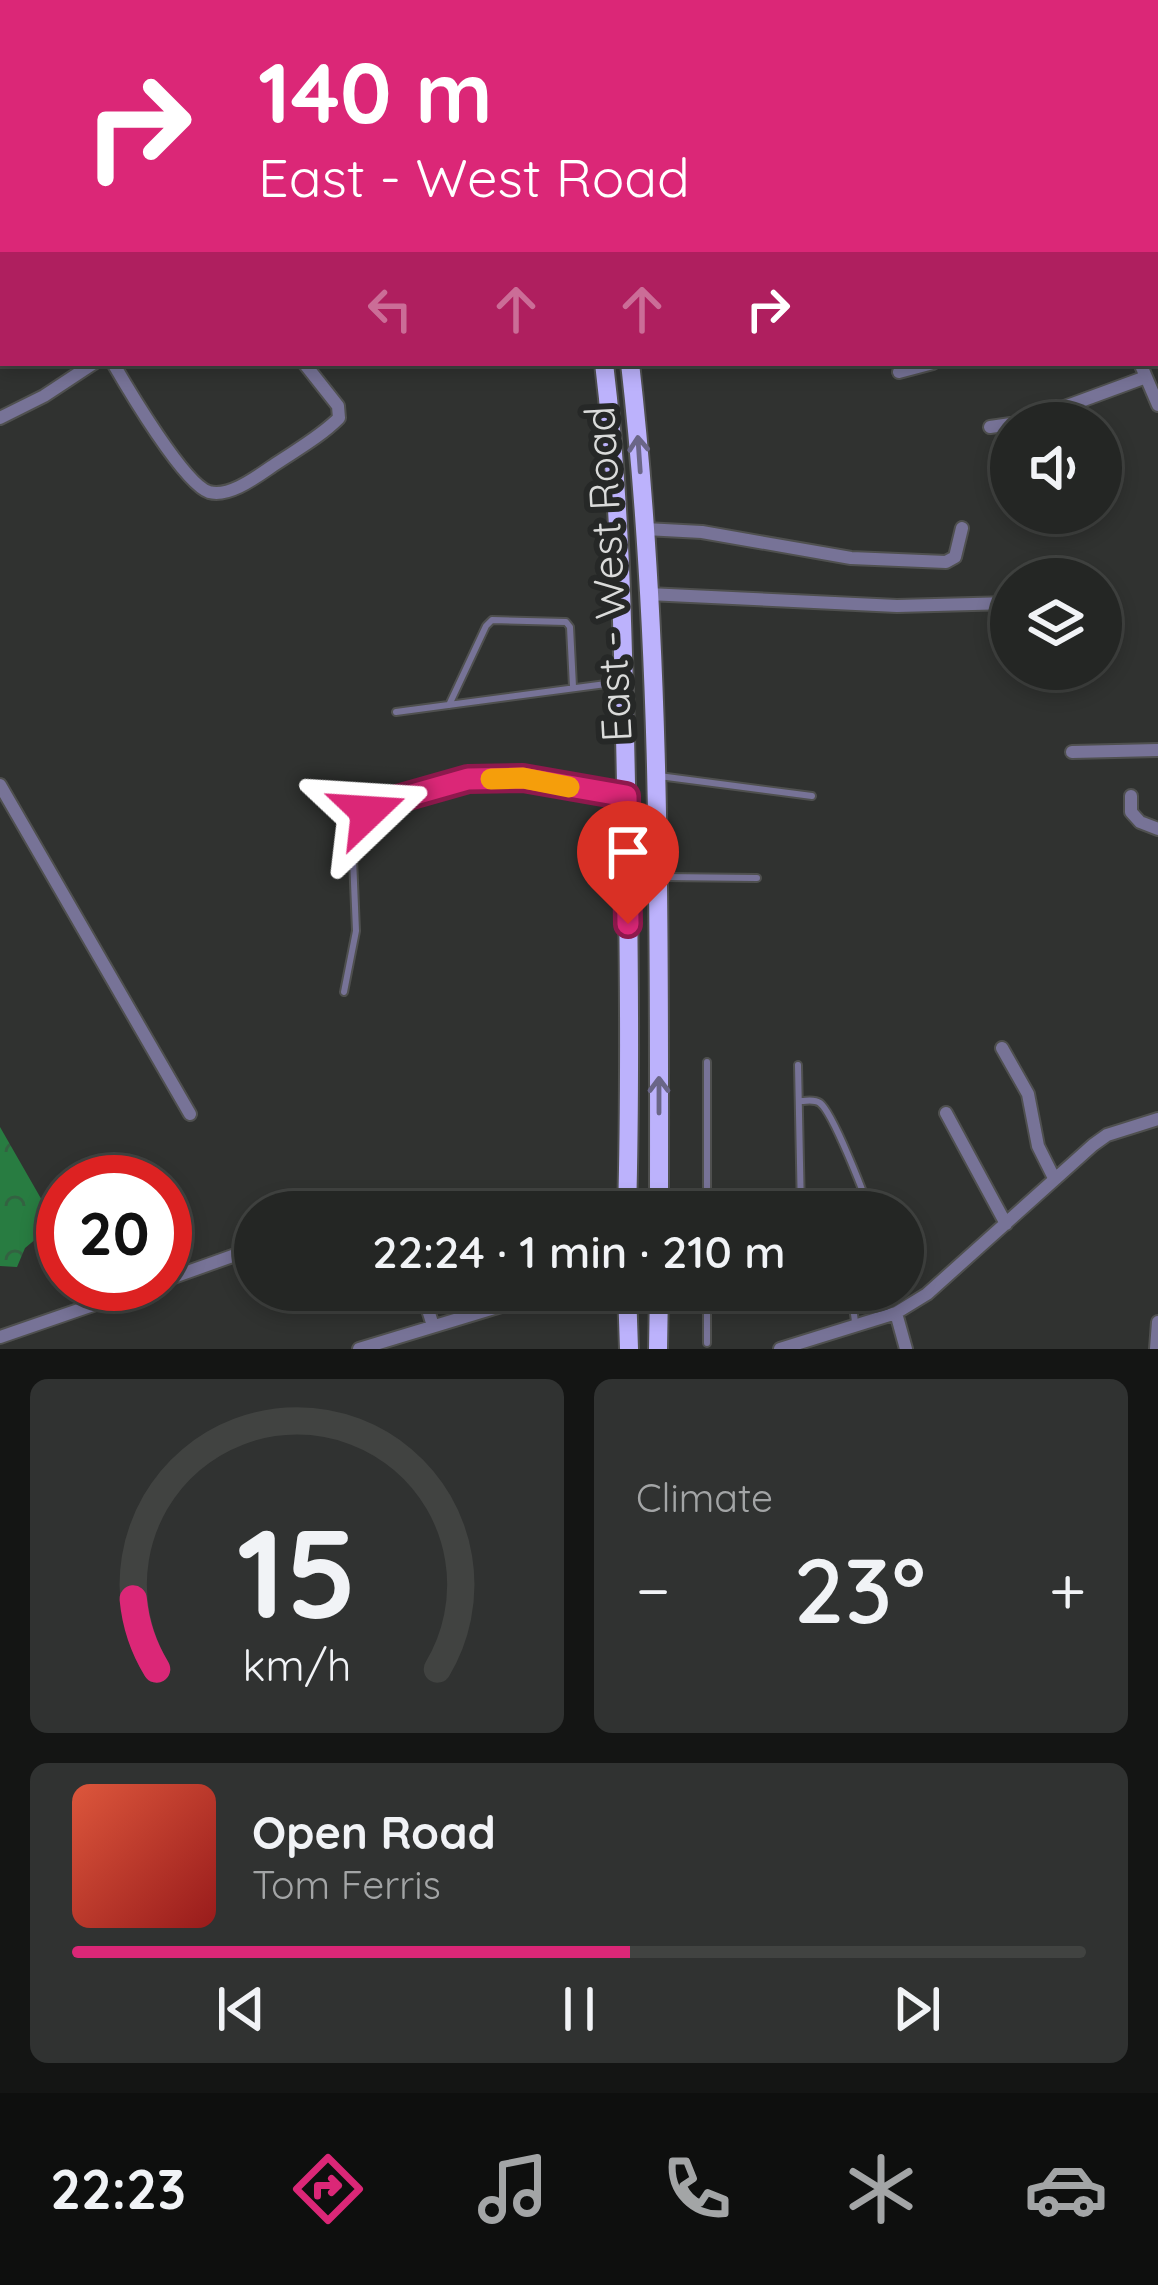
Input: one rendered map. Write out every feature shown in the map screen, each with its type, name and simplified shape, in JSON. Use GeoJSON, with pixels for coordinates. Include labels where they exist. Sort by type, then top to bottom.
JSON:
{"type":"FeatureCollection","features":[{"type":"Feature","properties":{"kind":"main road","name":"East - West Road"},"geometry":{"type":"LineString","coordinates":[[604,366],[618,515],[624,682],[627,1191]]}},
{"type":"Feature","properties":{"kind":"main road","name":"East - West Road"},"geometry":{"type":"LineString","coordinates":[[630,366],[645,529],[656,776],[659,1191]]}},
{"type":"Feature","properties":{"kind":"main road"},"geometry":{"type":"LineString","coordinates":[[627,1311],[628,1349]]}},
{"type":"Feature","properties":{"kind":"main road"},"geometry":{"type":"LineString","coordinates":[[658,1349],[659,1311]]}},
{"type":"Feature","properties":{"kind":"street"},"geometry":{"type":"LineString","coordinates":[[0,418],[89,366]]}},
{"type":"Feature","properties":{"kind":"street"},"geometry":{"type":"LineString","coordinates":[[115,366],[188,478],[209,492],[227,491],[256,477],[339,418],[338,406],[306,366]]}},
{"type":"Feature","properties":{"kind":"street"},"geometry":{"type":"LineString","coordinates":[[899,372],[922,366]]}},
{"type":"Feature","properties":{"kind":"street"},"geometry":{"type":"LineString","coordinates":[[1141,366],[1158,405]]}},
{"type":"Feature","properties":{"kind":"street"},"geometry":{"type":"LineString","coordinates":[[1078,402],[1146,377]]}},
{"type":"Feature","properties":{"kind":"street"},"geometry":{"type":"LineString","coordinates":[[645,529],[702,532],[805,552],[946,562],[955,557],[962,527]]}},
{"type":"Feature","properties":{"kind":"street"},"geometry":{"type":"LineString","coordinates":[[648,594],[897,607],[990,604]]}},
{"type":"Feature","properties":{"kind":"street"},"geometry":{"type":"LineString","coordinates":[[1072,752],[1158,750]]}},
{"type":"Feature","properties":{"kind":"street"},"geometry":{"type":"LineString","coordinates":[[0,785],[190,1114]]}},
{"type":"Feature","properties":{"kind":"street"},"geometry":{"type":"LineString","coordinates":[[1131,796],[1131,812],[1140,822],[1158,829]]}},
{"type":"Feature","properties":{"kind":"street"},"geometry":{"type":"LineString","coordinates":[[1002,1048],[1028,1094],[1038,1146],[1054,1178]]}},
{"type":"Feature","properties":{"kind":"street"},"geometry":{"type":"LineString","coordinates":[[946,1113],[1006,1224]]}},
{"type":"Feature","properties":{"kind":"street"},"geometry":{"type":"LineString","coordinates":[[787,1348],[896,1313],[927,1294],[1107,1135],[1158,1119]]}},
{"type":"Feature","properties":{"kind":"street"},"geometry":{"type":"LineString","coordinates":[[192,1271],[234,1256]]}},
{"type":"Feature","properties":{"kind":"street"},"geometry":{"type":"LineString","coordinates":[[0,1337],[76,1311]]}},
{"type":"Feature","properties":{"kind":"street"},"geometry":{"type":"LineString","coordinates":[[428,1311],[433,1326]]}},
{"type":"Feature","properties":{"kind":"street"},"geometry":{"type":"LineString","coordinates":[[359,1349],[483,1311]]}},
{"type":"Feature","properties":{"kind":"street"},"geometry":{"type":"LineString","coordinates":[[896,1313],[906,1349]]}},
{"type":"Feature","properties":{"kind":"street"},"geometry":{"type":"LineString","coordinates":[[1156,1349],[1158,1322]]}},
{"type":"Feature","properties":{"kind":"lane"},"geometry":{"type":"LineString","coordinates":[[449,704],[492,620],[566,622],[573,686]]}},
{"type":"Feature","properties":{"kind":"lane"},"geometry":{"type":"LineString","coordinates":[[397,712],[624,682]]}},
{"type":"Feature","properties":{"kind":"lane"},"geometry":{"type":"LineString","coordinates":[[656,776],[812,796]]}},
{"type":"Feature","properties":{"kind":"lane"},"geometry":{"type":"LineString","coordinates":[[344,992],[356,931],[352,834],[368,812],[468,779],[523,778],[626,796]]}},
{"type":"Feature","properties":{"kind":"lane"},"geometry":{"type":"LineString","coordinates":[[659,877],[757,878]]}},
{"type":"Feature","properties":{"kind":"lane"},"geometry":{"type":"LineString","coordinates":[[706,1062],[707,1191]]}},
{"type":"Feature","properties":{"kind":"lane"},"geometry":{"type":"LineString","coordinates":[[797,1065],[801,1191]]}},
{"type":"Feature","properties":{"kind":"lane"},"geometry":{"type":"LineString","coordinates":[[799,1101],[821,1104],[861,1191]]}},
{"type":"Feature","properties":{"kind":"lane"},"geometry":{"type":"LineString","coordinates":[[707,1311],[707,1343]]}},
{"type":"Feature","properties":{"kind":"lane"},"geometry":{"type":"LineString","coordinates":[[854,1311],[856,1326]]}},
{"type":"Feature","properties":{"kind":"green space"},"geometry":{"type":"Polygon","coordinates":[[[0,1127],[36,1190],[36,1239],[25,1248],[17,1267],[0,1266],[0,1127]]]}},
{"type":"Feature","properties":{"kind":"slow traffic"},"geometry":{"type":"LineString","coordinates":[[491,779],[523,778],[569,787]]}},
{"type":"Feature","properties":{"kind":"route"},"geometry":{"type":"LineString","coordinates":[[368,812],[468,779],[523,778],[626,796],[628,924]]}}]}
